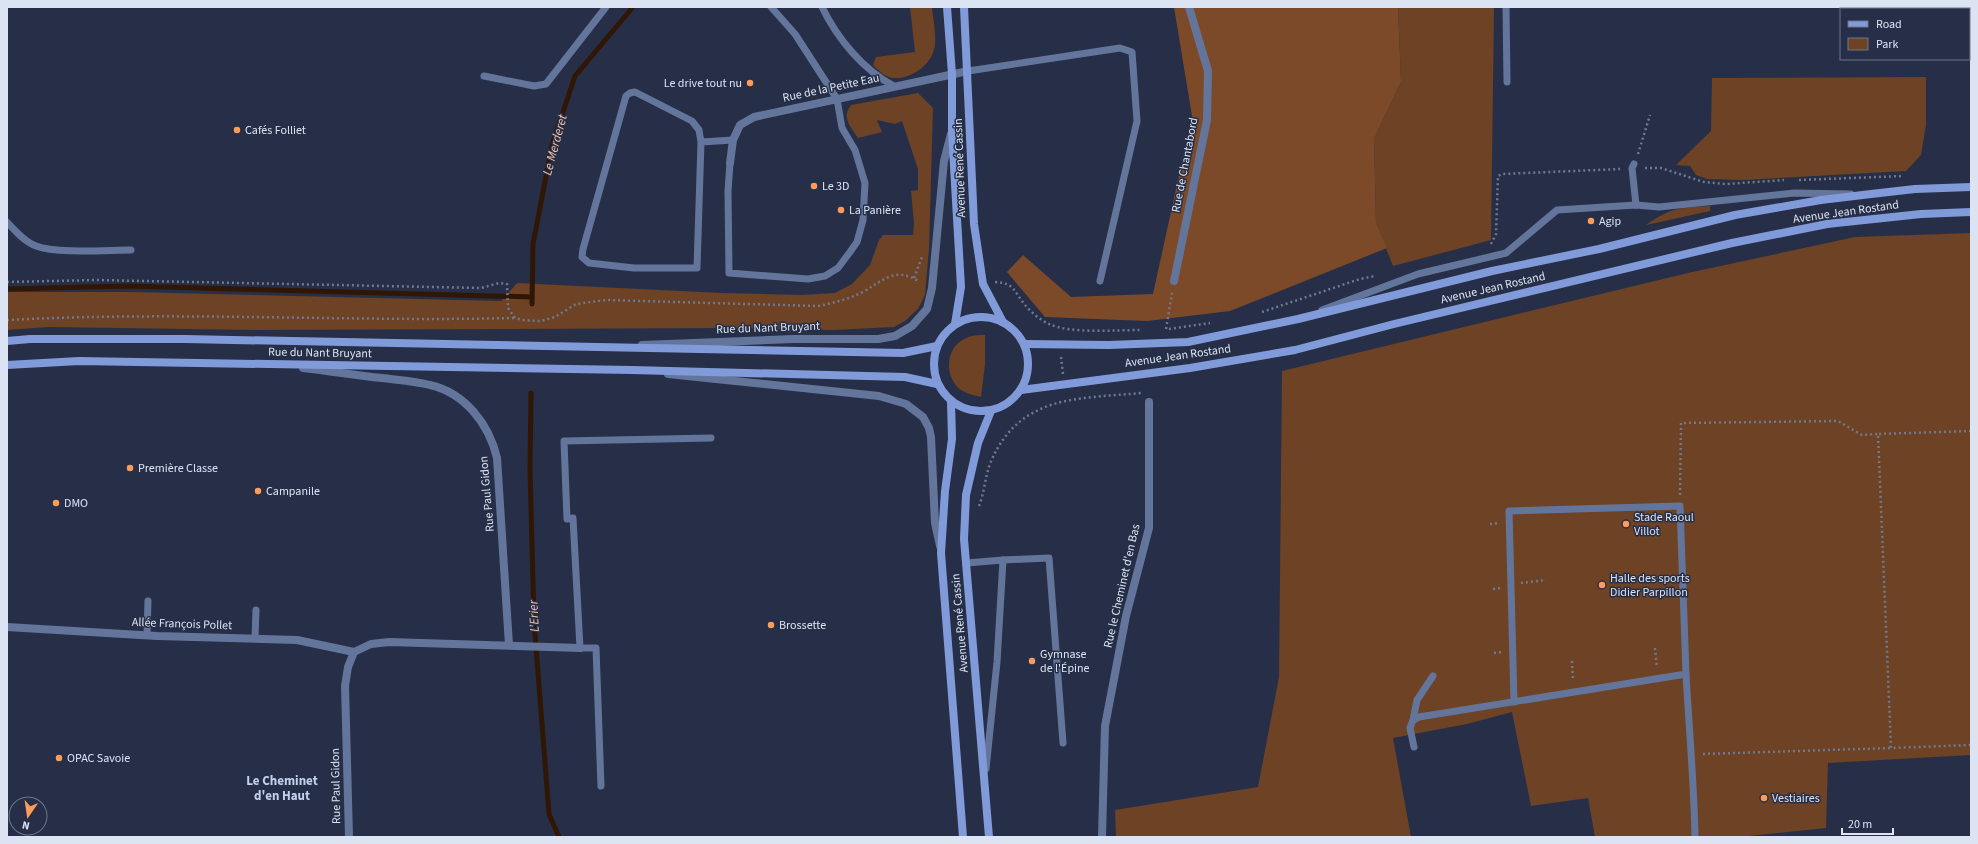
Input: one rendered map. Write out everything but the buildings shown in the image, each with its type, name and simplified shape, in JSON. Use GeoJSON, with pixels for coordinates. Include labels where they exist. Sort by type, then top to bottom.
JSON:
{"type":"FeatureCollection","features":[{"type":"Feature","properties":{"kind":"main road","name":"Avenue René Cassin"},"geometry":{"type":"LineString","coordinates":[[947,7],[952,74],[952,132],[961,287],[956,324]]}},
{"type":"Feature","properties":{"kind":"main road","name":"Avenue René Cassin"},"geometry":{"type":"LineString","coordinates":[[964,7],[974,224],[983,284],[1003,322]]}},
{"type":"Feature","properties":{"kind":"main road","name":"Avenue Jean Rostand"},"geometry":{"type":"LineString","coordinates":[[1024,344],[1188,342],[1298,319],[1492,271],[1599,249],[1735,215],[1821,200],[1871,194],[1915,189],[1971,187]]}},
{"type":"Feature","properties":{"kind":"main road","name":"Avenue Jean Rostand"},"geometry":{"type":"LineString","coordinates":[[1022,390],[1190,368],[1295,350],[1394,324],[1694,252],[1827,224],[1921,214],[1971,212]]}},
{"type":"Feature","properties":{"kind":"main road"},"geometry":{"type":"LineString","coordinates":[[971,317],[987,317],[1003,322],[1015,331],[1024,344],[1029,359],[1028,375],[1022,390],[1008,404],[990,411],[970,411],[951,402],[937,384],[933,365],[936,346],[944,333],[956,324],[971,317]]}},
{"type":"Feature","properties":{"kind":"main road","name":"Rue du Nant Bruyant"},"geometry":{"type":"LineString","coordinates":[[7,341],[30,339],[185,339],[903,353],[936,346]]}},
{"type":"Feature","properties":{"kind":"main road","name":"Rue du Nant Bruyant"},"geometry":{"type":"LineString","coordinates":[[7,365],[79,361],[632,370],[905,377],[937,384]]}},
{"type":"Feature","properties":{"kind":"main road","name":"Avenue René Cassin"},"geometry":{"type":"LineString","coordinates":[[951,402],[952,439],[945,491],[941,553],[963,837]]}},
{"type":"Feature","properties":{"kind":"main road","name":"Avenue René Cassin"},"geometry":{"type":"LineString","coordinates":[[989,837],[964,539],[966,495],[978,443],[990,411]]}},
{"type":"Feature","properties":{"kind":"street","name":"Rue de Chantabord"},"geometry":{"type":"LineString","coordinates":[[1174,281],[1207,120],[1208,71],[1189,7]]}},
{"type":"Feature","properties":{"kind":"street","name":"Rue de la Petite Eau"},"geometry":{"type":"LineString","coordinates":[[730,163],[733,140],[740,125],[754,117],[968,71]]}},
{"type":"Feature","properties":{"kind":"street","name":"Avenue René Cassin"},"geometry":{"type":"LineString","coordinates":[[932,288],[944,161],[952,132]]}},
{"type":"Feature","properties":{"kind":"street","name":"Rue du Nant Bruyant"},"geometry":{"type":"LineString","coordinates":[[577,347],[793,339],[878,339],[895,336],[912,326],[926,310],[932,288]]}},
{"type":"Feature","properties":{"kind":"street","name":"Rue Paul Gidon"},"geometry":{"type":"LineString","coordinates":[[276,364],[430,384],[451,392],[459,398],[483,423],[490,433],[498,458],[510,645]]}},
{"type":"Feature","properties":{"kind":"street","name":"Rue du Nant Bruyant"},"geometry":{"type":"LineString","coordinates":[[632,370],[879,396],[906,404],[914,409]]}},
{"type":"Feature","properties":{"kind":"street","name":"Rue le Cheminet d'en Bas"},"geometry":{"type":"LineString","coordinates":[[1102,837],[1105,726],[1126,616],[1149,528],[1149,402]]}},
{"type":"Feature","properties":{"kind":"street","name":"Avenue René Cassin"},"geometry":{"type":"LineString","coordinates":[[914,409],[923,417],[931,437],[935,523],[941,553]]}},
{"type":"Feature","properties":{"kind":"street","name":"Allée François Pollet"},"geometry":{"type":"LineString","coordinates":[[7,627],[147,635],[298,640],[354,652]]}},
{"type":"Feature","properties":{"kind":"street"},"geometry":{"type":"LineString","coordinates":[[354,652],[371,644],[389,642],[580,648]]}},
{"type":"Feature","properties":{"kind":"street","name":"Rue Paul Gidon"},"geometry":{"type":"LineString","coordinates":[[349,837],[345,686],[348,667],[354,652]]}},
{"type":"Feature","properties":{"kind":"lane"},"geometry":{"type":"LineString","coordinates":[[484,76],[534,86],[546,84],[606,7]]}},
{"type":"Feature","properties":{"kind":"lane"},"geometry":{"type":"LineString","coordinates":[[730,163],[728,190],[729,273],[808,279],[825,276],[838,268],[857,242],[862,220],[865,183],[855,150],[842,128],[837,99],[795,34],[771,7]]}},
{"type":"Feature","properties":{"kind":"lane"},"geometry":{"type":"LineString","coordinates":[[822,7],[845,43],[866,67],[882,80],[894,86]]}},
{"type":"Feature","properties":{"kind":"lane"},"geometry":{"type":"LineString","coordinates":[[1506,7],[1507,82]]}},
{"type":"Feature","properties":{"kind":"lane"},"geometry":{"type":"LineString","coordinates":[[968,71],[1120,48],[1132,52],[1137,121],[1100,281]]}},
{"type":"Feature","properties":{"kind":"lane"},"geometry":{"type":"LineString","coordinates":[[635,92],[692,121],[699,130],[701,142],[697,268],[634,268],[588,263],[582,257],[583,249],[626,96],[635,92]]}},
{"type":"Feature","properties":{"kind":"lane"},"geometry":{"type":"LineString","coordinates":[[701,142],[733,140]]}},
{"type":"Feature","properties":{"kind":"lane"},"geometry":{"type":"LineString","coordinates":[[1633,166],[1636,205]]}},
{"type":"Feature","properties":{"kind":"lane"},"geometry":{"type":"LineString","coordinates":[[1298,319],[1418,274],[1506,253],[1557,210],[1636,205],[1659,207],[1794,193],[1871,194]]}},
{"type":"Feature","properties":{"kind":"lane"},"geometry":{"type":"LineString","coordinates":[[7,222],[20,236],[34,246],[50,250],[131,250]]}},
{"type":"Feature","properties":{"kind":"lane"},"geometry":{"type":"LineString","coordinates":[[600,786],[596,648],[580,648],[573,518],[566,519],[564,441],[711,438]]}},
{"type":"Feature","properties":{"kind":"lane"},"geometry":{"type":"LineString","coordinates":[[1514,702],[1509,511],[1680,506],[1686,674],[1696,837]]}},
{"type":"Feature","properties":{"kind":"lane"},"geometry":{"type":"LineString","coordinates":[[967,563],[1049,558],[1063,744]]}},
{"type":"Feature","properties":{"kind":"lane"},"geometry":{"type":"LineString","coordinates":[[984,783],[997,662],[1003,560]]}},
{"type":"Feature","properties":{"kind":"lane"},"geometry":{"type":"LineString","coordinates":[[147,635],[148,601]]}},
{"type":"Feature","properties":{"kind":"lane"},"geometry":{"type":"LineString","coordinates":[[254,638],[256,610]]}},
{"type":"Feature","properties":{"kind":"lane"},"geometry":{"type":"LineString","coordinates":[[1413,720],[1419,716],[1686,674]]}},
{"type":"Feature","properties":{"kind":"lane"},"geometry":{"type":"LineString","coordinates":[[1414,747],[1410,728],[1417,700],[1433,676]]}},
{"type":"Feature","properties":{"kind":"path"},"geometry":{"type":"LineString","coordinates":[[1633,166],[1650,115]]}},
{"type":"Feature","properties":{"kind":"path"},"geometry":{"type":"LineString","coordinates":[[1490,245],[1494,242],[1496,234],[1498,176],[1502,174],[1633,166],[1661,168],[1704,182],[1726,184],[1786,180]]}},
{"type":"Feature","properties":{"kind":"path"},"geometry":{"type":"LineString","coordinates":[[1793,180],[1907,176]]}},
{"type":"Feature","properties":{"kind":"path"},"geometry":{"type":"LineString","coordinates":[[1258,314],[1360,279],[1381,275]]}},
{"type":"Feature","properties":{"kind":"path"},"geometry":{"type":"LineString","coordinates":[[7,320],[62,317],[215,315],[441,320],[515,318],[522,320],[540,320],[555,317],[576,304],[606,300],[818,306],[837,303],[863,292],[886,277],[896,276],[914,278],[932,288]]}},
{"type":"Feature","properties":{"kind":"path"},"geometry":{"type":"LineString","coordinates":[[7,282],[96,280],[481,288],[499,283],[507,284],[508,308],[515,318]]}},
{"type":"Feature","properties":{"kind":"path"},"geometry":{"type":"LineString","coordinates":[[1166,329],[1174,281]]}},
{"type":"Feature","properties":{"kind":"path"},"geometry":{"type":"LineString","coordinates":[[983,284],[997,282],[1009,284],[1013,287],[1025,306],[1038,317],[1058,327],[1086,330],[1145,330]]}},
{"type":"Feature","properties":{"kind":"path"},"geometry":{"type":"LineString","coordinates":[[1159,329],[1217,322]]}},
{"type":"Feature","properties":{"kind":"path"},"geometry":{"type":"LineString","coordinates":[[1058,327],[1066,400]]}},
{"type":"Feature","properties":{"kind":"path"},"geometry":{"type":"LineString","coordinates":[[978,508],[991,460],[1007,433],[1014,425],[1033,411],[1066,400],[1142,393],[1149,402]]}},
{"type":"Feature","properties":{"kind":"path"},"geometry":{"type":"LineString","coordinates":[[1680,506],[1680,423],[1838,420],[1862,435],[1971,431]]}},
{"type":"Feature","properties":{"kind":"path"},"geometry":{"type":"LineString","coordinates":[[1878,434],[1891,748]]}},
{"type":"Feature","properties":{"kind":"path"},"geometry":{"type":"LineString","coordinates":[[1511,584],[1546,580]]}},
{"type":"Feature","properties":{"kind":"path"},"geometry":{"type":"LineString","coordinates":[[1655,648],[1658,678]]}},
{"type":"Feature","properties":{"kind":"path"},"geometry":{"type":"LineString","coordinates":[[1572,662],[1573,692]]}},
{"type":"Feature","properties":{"kind":"path"},"geometry":{"type":"LineString","coordinates":[[1690,755],[1971,745]]}},
{"type":"Feature","properties":{"kind":"green space"},"geometry":{"type":"Polygon","coordinates":[[[910,7],[932,7],[935,35],[934,51],[931,58],[921,69],[907,76],[893,78],[882,73],[873,65],[876,57],[915,52],[910,7]]]}},
{"type":"Feature","properties":{"kind":"green space"},"geometry":{"type":"Polygon","coordinates":[[[1398,7],[1494,7],[1491,240],[1393,266],[1376,223],[1374,139],[1401,82],[1398,7]]]}},
{"type":"Feature","properties":{"kind":"green space"},"geometry":{"type":"Polygon","coordinates":[[[1926,77],[1926,125],[1921,155],[1906,171],[1743,180],[1707,179],[1696,175],[1690,166],[1676,165],[1711,131],[1712,78],[1926,77]]]}},
{"type":"Feature","properties":{"kind":"green space"},"geometry":{"type":"Polygon","coordinates":[[[918,93],[933,108],[929,249],[925,295],[918,309],[905,321],[894,327],[833,330],[729,328],[255,330],[49,327],[7,330],[7,292],[132,292],[501,301],[517,283],[722,293],[801,295],[835,293],[852,284],[870,265],[879,240],[883,235],[913,235],[914,223],[911,191],[918,190],[918,169],[902,121],[895,124],[877,120],[882,132],[858,138],[848,122],[848,109],[851,105],[918,93]]]}},
{"type":"Feature","properties":{"kind":"green space"},"geometry":{"type":"Polygon","coordinates":[[[1710,206],[1710,211],[1646,225],[1663,215],[1676,210],[1691,207],[1710,206]]]}},
{"type":"Feature","properties":{"kind":"green space","name":"Stade Raoul Villot"},"geometry":{"type":"Polygon","coordinates":[[[1971,233],[1971,755],[1828,763],[1826,828],[1739,837],[1595,837],[1588,798],[1531,806],[1512,712],[1467,724],[1393,738],[1411,837],[1116,837],[1115,810],[1258,787],[1279,677],[1282,371],[1688,273],[1855,237],[1971,233]]]}},
{"type":"Feature","properties":{"kind":"green space"},"geometry":{"type":"Polygon","coordinates":[[[977,335],[985,335],[985,365],[981,397],[961,390],[955,384],[949,371],[949,363],[953,349],[964,339],[977,335]]]}},
{"type":"Feature","properties":{"kind":"shaded area"},"geometry":{"type":"Polygon","coordinates":[[[1174,7],[1398,7],[1401,82],[1374,139],[1376,223],[1387,248],[1230,311],[1147,321],[1045,317],[1007,272],[1023,255],[1071,297],[1153,294],[1192,116],[1174,7]]]}},
{"type":"Feature","properties":{"kind":"waterway","name":"Le Merderet"},"geometry":{"type":"LineString","coordinates":[[532,304],[533,244],[552,145],[575,76],[633,7]]}},
{"type":"Feature","properties":{"kind":"waterway"},"geometry":{"type":"LineString","coordinates":[[7,289],[126,286],[532,297]]}},
{"type":"Feature","properties":{"kind":"waterway","name":"L'Erier"},"geometry":{"type":"LineString","coordinates":[[531,393],[530,469],[534,621],[549,814],[559,837]]}},
{"type":"Feature","properties":{"kind":"place","name":"Le drive tout nu"},"geometry":{"type":"Point","coordinates":[750,83]}},
{"type":"Feature","properties":{"kind":"place","name":"Cafés Folliet"},"geometry":{"type":"Point","coordinates":[237,130]}},
{"type":"Feature","properties":{"kind":"place","name":"Le 3D"},"geometry":{"type":"Point","coordinates":[814,186]}},
{"type":"Feature","properties":{"kind":"place","name":"La Panière"},"geometry":{"type":"Point","coordinates":[841,210]}},
{"type":"Feature","properties":{"kind":"place","name":"Agip"},"geometry":{"type":"Point","coordinates":[1591,221]}},
{"type":"Feature","properties":{"kind":"place","name":"Première Classe"},"geometry":{"type":"Point","coordinates":[130,468]}},
{"type":"Feature","properties":{"kind":"place","name":"Campanile"},"geometry":{"type":"Point","coordinates":[258,491]}},
{"type":"Feature","properties":{"kind":"place","name":"DMO"},"geometry":{"type":"Point","coordinates":[56,503]}},
{"type":"Feature","properties":{"kind":"place","name":"Stade Raoul Villot"},"geometry":{"type":"Point","coordinates":[1626,524]}},
{"type":"Feature","properties":{"kind":"place","name":"Halle des sports Didier Parpillon"},"geometry":{"type":"Point","coordinates":[1602,585]}},
{"type":"Feature","properties":{"kind":"place","name":"Brossette"},"geometry":{"type":"Point","coordinates":[771,625]}},
{"type":"Feature","properties":{"kind":"place","name":"Gymnase de l'Épine"},"geometry":{"type":"Point","coordinates":[1032,661]}},
{"type":"Feature","properties":{"kind":"place","name":"OPAC Savoie"},"geometry":{"type":"Point","coordinates":[59,758]}},
{"type":"Feature","properties":{"kind":"place","name":"Vestiaires"},"geometry":{"type":"Point","coordinates":[1764,798]}},
{"type":"Feature","properties":{"kind":"district","name":"Le Cheminet d'en Haut"},"geometry":{"type":"Point","coordinates":[282,788]}}]}
